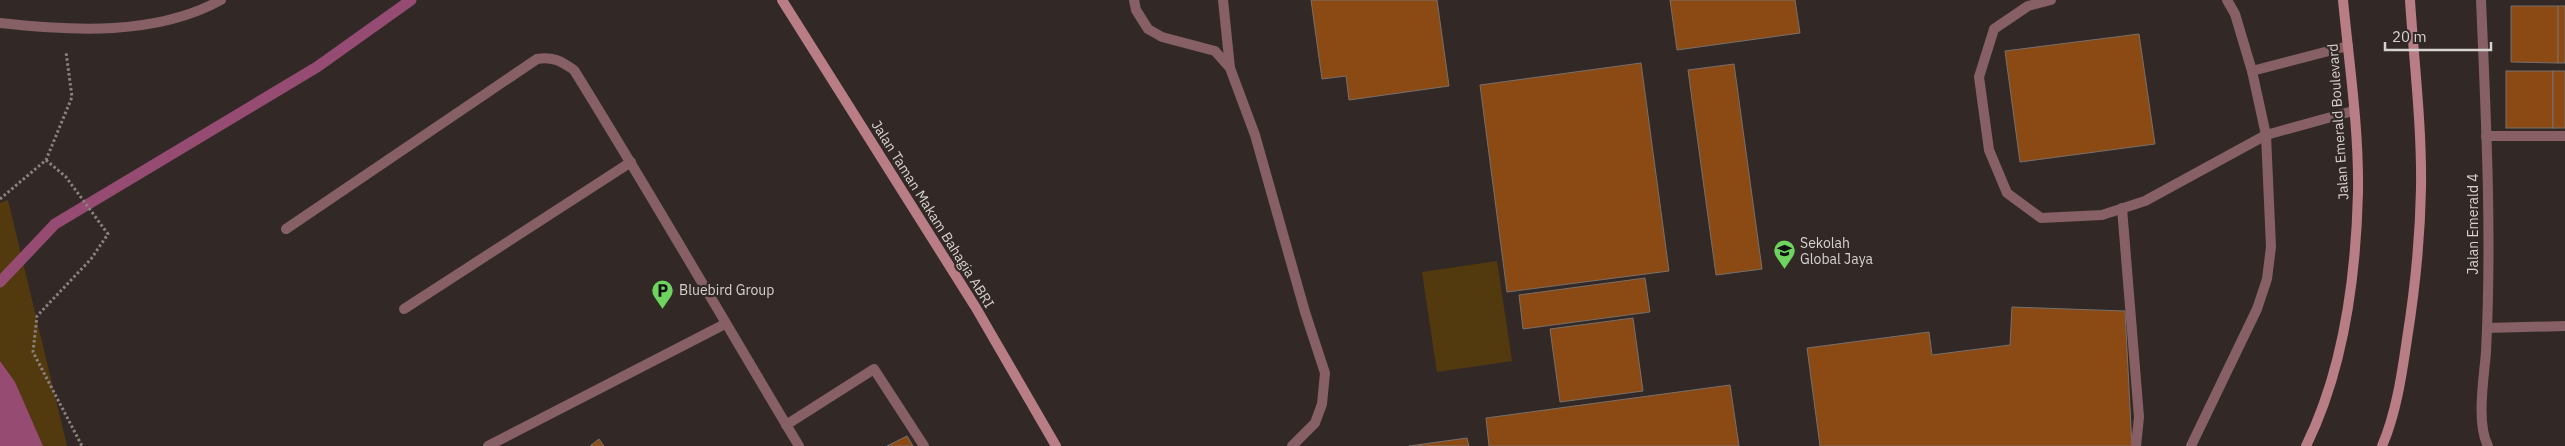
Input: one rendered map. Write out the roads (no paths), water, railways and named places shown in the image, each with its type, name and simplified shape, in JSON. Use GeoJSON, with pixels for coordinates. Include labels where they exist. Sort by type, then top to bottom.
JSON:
{"type":"FeatureCollection","features":[{"type":"Feature","properties":{"kind":"main road","name":"Jalan Taman Makam Bahagia ABRI"},"geometry":{"type":"LineString","coordinates":[[782,0],[976,308],[1056,446]]}},
{"type":"Feature","properties":{"kind":"main road","name":"Jalan Emerald Boulevard"},"geometry":{"type":"LineString","coordinates":[[2306,446],[2321,416],[2331,382],[2345,319],[2353,266],[2358,191],[2354,111],[2343,0]]}},
{"type":"Feature","properties":{"kind":"main road"},"geometry":{"type":"LineString","coordinates":[[2382,446],[2404,364],[2418,255],[2421,188],[2420,138],[2410,0]]}},
{"type":"Feature","properties":{"kind":"street"},"geometry":{"type":"LineString","coordinates":[[0,23],[107,29],[184,15],[221,0]]}},
{"type":"Feature","properties":{"kind":"street"},"geometry":{"type":"LineString","coordinates":[[1134,0],[1136,10],[1148,29],[1162,37],[1215,51],[1230,68]]}},
{"type":"Feature","properties":{"kind":"street"},"geometry":{"type":"LineString","coordinates":[[1222,0],[1230,68],[1255,135],[1325,374],[1322,404],[1315,423],[1292,446]]}},
{"type":"Feature","properties":{"kind":"street"},"geometry":{"type":"LineString","coordinates":[[2051,0],[2028,6],[1994,29],[1979,77],[1989,150],[2007,192],[2041,218],[2102,215],[2145,201],[2266,135],[2354,111]]}},
{"type":"Feature","properties":{"kind":"street"},"geometry":{"type":"LineString","coordinates":[[2191,446],[2257,310],[2267,280],[2271,247],[2266,135],[2252,71],[2235,14],[2228,0]]}},
{"type":"Feature","properties":{"kind":"street","name":"Jalan Emerald 4"},"geometry":{"type":"LineString","coordinates":[[2481,0],[2486,136],[2487,328],[2482,420],[2488,446]]}},
{"type":"Feature","properties":{"kind":"street"},"geometry":{"type":"LineString","coordinates":[[2252,71],[2348,46]]}},
{"type":"Feature","properties":{"kind":"street"},"geometry":{"type":"LineString","coordinates":[[286,229],[537,59],[548,57],[574,70],[631,162],[725,324],[799,446]]}},
{"type":"Feature","properties":{"kind":"street"},"geometry":{"type":"LineString","coordinates":[[2486,136],[2565,136]]}},
{"type":"Feature","properties":{"kind":"street"},"geometry":{"type":"LineString","coordinates":[[404,309],[631,162]]}},
{"type":"Feature","properties":{"kind":"street"},"geometry":{"type":"LineString","coordinates":[[2122,208],[2140,417],[2136,446]]}},
{"type":"Feature","properties":{"kind":"street"},"geometry":{"type":"LineString","coordinates":[[488,446],[725,324]]}},
{"type":"Feature","properties":{"kind":"street"},"geometry":{"type":"LineString","coordinates":[[2487,328],[2565,326]]}},
{"type":"Feature","properties":{"kind":"street"},"geometry":{"type":"LineString","coordinates":[[786,425],[874,369],[924,446]]}},
{"type":"Feature","properties":{"kind":"waterway"},"geometry":{"type":"LineString","coordinates":[[0,282],[55,224],[317,67],[411,0]]}},
{"type":"Feature","properties":{"kind":"place","name":"Sekolah Global Jaya"},"geometry":{"type":"Point","coordinates":[1784,270]}},
{"type":"Feature","properties":{"kind":"place","name":"Bluebird Group"},"geometry":{"type":"Point","coordinates":[663,309]}}]}
